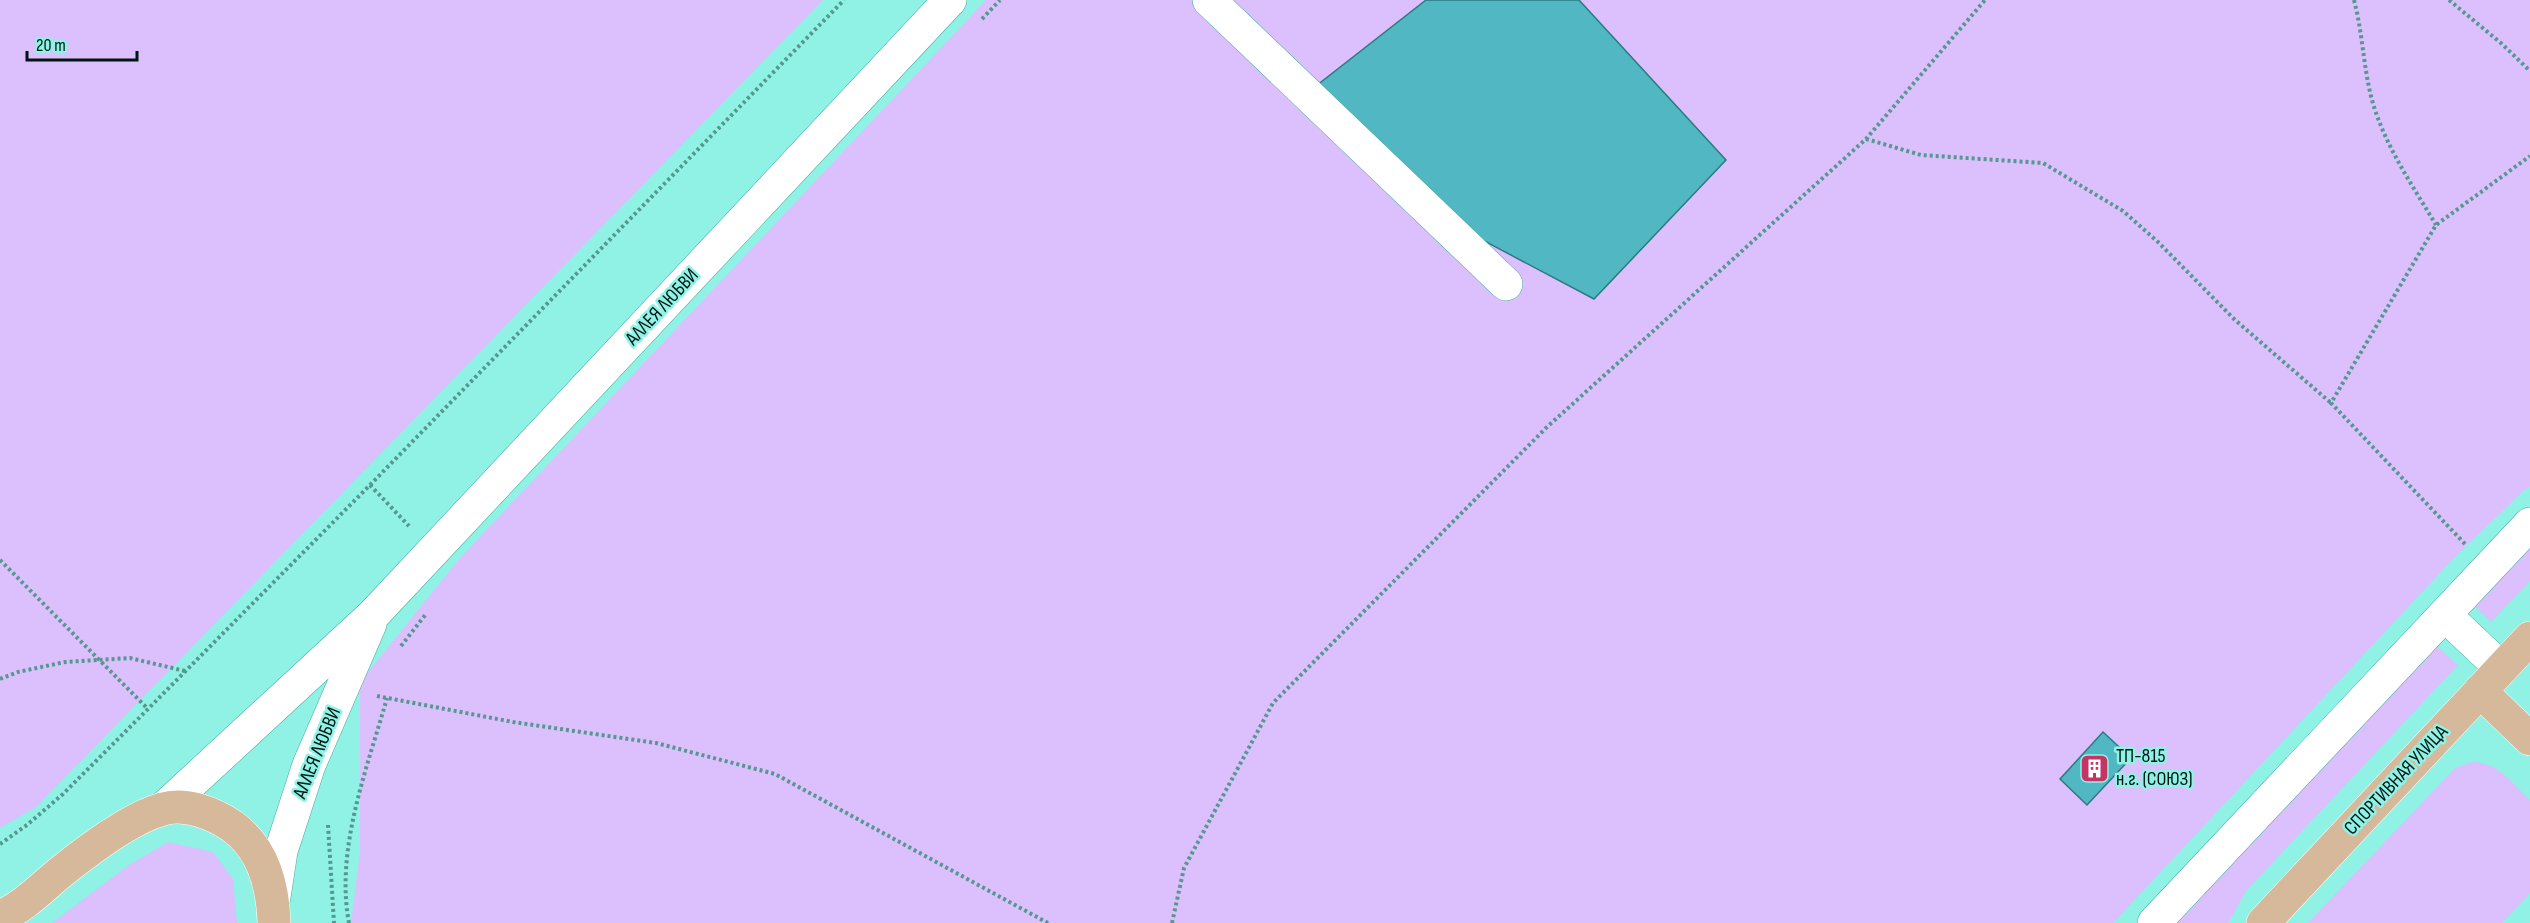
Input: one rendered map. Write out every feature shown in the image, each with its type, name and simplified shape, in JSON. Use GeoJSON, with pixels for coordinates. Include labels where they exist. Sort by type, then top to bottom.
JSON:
{"type":"FeatureCollection","features":[{"type":"Feature","properties":{"kind":"main road","name":"СПОРТИВНАЯ УЛИЦА"},"geometry":{"type":"LineString","coordinates":[[2263,923],[2530,638]]}},
{"type":"Feature","properties":{"kind":"main road"},"geometry":{"type":"LineString","coordinates":[[2491,680],[2530,739]]}},
{"type":"Feature","properties":{"kind":"main road"},"geometry":{"type":"LineString","coordinates":[[9,916],[62,871],[118,832],[164,808],[190,809],[214,814],[235,828],[255,849],[267,871],[274,910]]}},
{"type":"Feature","properties":{"kind":"street","name":"АЛЛЕЯ ЛЮБВИ"},"geometry":{"type":"LineString","coordinates":[[164,808],[374,614],[950,0]]}},
{"type":"Feature","properties":{"kind":"street"},"geometry":{"type":"LineString","coordinates":[[1209,0],[1506,284]]}},
{"type":"Feature","properties":{"kind":"street"},"geometry":{"type":"LineString","coordinates":[[2154,923],[2530,524]]}},
{"type":"Feature","properties":{"kind":"street","name":"АЛЛЕЯ ЛЮБВИ"},"geometry":{"type":"LineString","coordinates":[[274,910],[280,851],[309,765],[374,614]]}},
{"type":"Feature","properties":{"kind":"street"},"geometry":{"type":"LineString","coordinates":[[2445,615],[2491,680]]}},
{"type":"Feature","properties":{"kind":"path"},"geometry":{"type":"LineString","coordinates":[[0,844],[27,825],[63,794],[148,709],[844,0]]}},
{"type":"Feature","properties":{"kind":"path"},"geometry":{"type":"LineString","coordinates":[[975,26],[1000,0]]}},
{"type":"Feature","properties":{"kind":"path"},"geometry":{"type":"LineString","coordinates":[[1172,923],[1184,868],[1273,703],[1547,427],[1866,139],[1985,0]]}},
{"type":"Feature","properties":{"kind":"path"},"geometry":{"type":"LineString","coordinates":[[2354,0],[2370,93],[2391,150],[2436,225]]}},
{"type":"Feature","properties":{"kind":"path"},"geometry":{"type":"LineString","coordinates":[[2449,0],[2502,44],[2530,71]]}},
{"type":"Feature","properties":{"kind":"path"},"geometry":{"type":"LineString","coordinates":[[1866,139],[1921,155],[2043,163],[2123,211],[2158,242],[2234,319],[2331,403],[2488,569]]}},
{"type":"Feature","properties":{"kind":"path"},"geometry":{"type":"LineString","coordinates":[[2331,403],[2436,225],[2530,156]]}},
{"type":"Feature","properties":{"kind":"path"},"geometry":{"type":"LineString","coordinates":[[0,560],[148,709]]}},
{"type":"Feature","properties":{"kind":"path"},"geometry":{"type":"LineString","coordinates":[[400,647],[429,610]]}},
{"type":"Feature","properties":{"kind":"path"},"geometry":{"type":"LineString","coordinates":[[0,679],[18,672],[65,662],[130,658],[185,671]]}},
{"type":"Feature","properties":{"kind":"path"},"geometry":{"type":"LineString","coordinates":[[376,696],[513,722],[656,743],[775,774],[1048,923]]}},
{"type":"Feature","properties":{"kind":"path"},"geometry":{"type":"LineString","coordinates":[[349,923],[345,904],[350,828],[387,698]]}},
{"type":"Feature","properties":{"kind":"path"},"geometry":{"type":"LineString","coordinates":[[332,814],[328,825],[334,923]]}},
{"type":"Feature","properties":{"kind":"shaded area"},"geometry":{"type":"Polygon","coordinates":[[[0,0],[823,0],[36,807],[0,828],[0,0]]]}},
{"type":"Feature","properties":{"kind":"shaded area"},"geometry":{"type":"Polygon","coordinates":[[[986,0],[2530,0],[2530,487],[2524,490],[2453,559],[2113,923],[351,923],[360,852],[360,682],[460,558],[986,0]]]}},
{"type":"Feature","properties":{"kind":"shaded area"},"geometry":{"type":"Polygon","coordinates":[[[2530,539],[2530,581],[2491,622],[2470,602],[2530,539]]]}},
{"type":"Feature","properties":{"kind":"shaded area"},"geometry":{"type":"Polygon","coordinates":[[[2430,640],[2458,665],[2246,891],[2230,920],[2227,923],[2166,923],[2430,640]]]}},
{"type":"Feature","properties":{"kind":"shaded area"},"geometry":{"type":"Polygon","coordinates":[[[2472,762],[2497,770],[2530,800],[2530,893],[2502,923],[2308,923],[2455,768],[2472,762]]]}},
{"type":"Feature","properties":{"kind":"shaded area"},"geometry":{"type":"Polygon","coordinates":[[[168,842],[213,852],[233,879],[237,923],[52,923],[129,865],[168,842]]]}},
{"type":"Feature","properties":{"kind":"building"},"geometry":{"type":"Polygon","coordinates":[[[1426,0],[1579,0],[1726,160],[1594,299],[1473,235],[1307,93],[1426,0]]]}},
{"type":"Feature","properties":{"kind":"building","name":"ТП-815 н.г. (СОЮЗ)"},"geometry":{"type":"Polygon","coordinates":[[[2103,732],[2131,758],[2087,805],[2060,779],[2103,732]]]}},
{"type":"Feature","properties":{"kind":"place","name":"ТП-815 н.г. (СОЮЗ)"},"geometry":{"type":"Point","coordinates":[2095,768]}}]}
